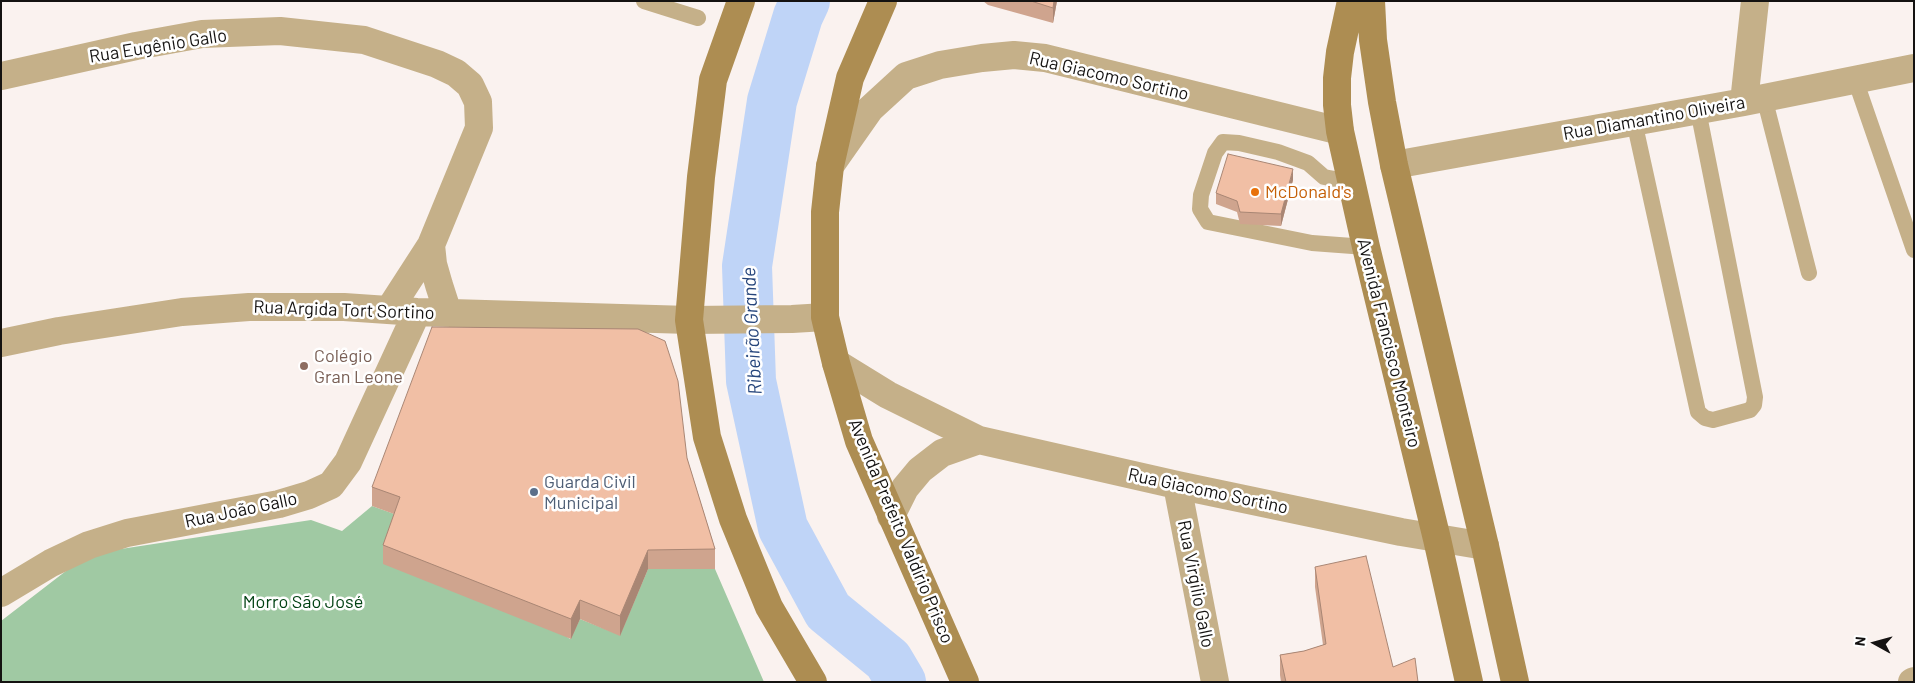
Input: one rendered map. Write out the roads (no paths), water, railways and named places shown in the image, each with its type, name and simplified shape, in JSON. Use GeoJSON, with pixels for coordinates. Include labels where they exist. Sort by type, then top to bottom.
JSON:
{"type":"FeatureCollection","features":[{"type":"Feature","properties":{"kind":"main road"},"geometry":{"type":"LineString","coordinates":[[741,1],[713,80],[701,177],[689,320],[706,437],[733,519],[769,607],[813,682]]}},
{"type":"Feature","properties":{"kind":"main road","name":"Avenida Prefeito Valdírio Prisco"},"geometry":{"type":"LineString","coordinates":[[883,1],[850,78],[830,166],[825,212],[826,317],[836,363],[859,441],[965,682]]}},
{"type":"Feature","properties":{"kind":"main road","name":"Avenida Francisco Monteiro"},"geometry":{"type":"LineString","coordinates":[[1351,1],[1340,52],[1337,78],[1340,130],[1469,682]]}},
{"type":"Feature","properties":{"kind":"main road"},"geometry":{"type":"LineString","coordinates":[[1371,1],[1380,84],[1394,165],[1485,546],[1515,682]]}},
{"type":"Feature","properties":{"kind":"street"},"geometry":{"type":"LineString","coordinates":[[1754,1],[1754,99]]}},
{"type":"Feature","properties":{"kind":"street","name":"Rua Eugênio Gallo"},"geometry":{"type":"LineString","coordinates":[[1,76],[136,46],[202,34],[280,31],[364,40],[437,64],[456,73],[470,85],[478,102],[479,128],[431,245]]}},
{"type":"Feature","properties":{"kind":"street","name":"Rua Giacomo Sortino"},"geometry":{"type":"LineString","coordinates":[[830,166],[870,109],[906,76],[940,65],[1014,55],[1045,58],[1340,130]]}},
{"type":"Feature","properties":{"kind":"street","name":"Rua Diamantino Oliveira"},"geometry":{"type":"LineString","coordinates":[[1394,165],[1634,122],[1914,68]]}},
{"type":"Feature","properties":{"kind":"street"},"geometry":{"type":"LineString","coordinates":[[389,310],[431,245]]}},
{"type":"Feature","properties":{"kind":"street"},"geometry":{"type":"LineString","coordinates":[[431,245],[438,286],[448,313]]}},
{"type":"Feature","properties":{"kind":"street","name":"Rua Argida Tort Sortino"},"geometry":{"type":"LineString","coordinates":[[1,343],[59,331],[182,312],[249,307],[344,307],[417,312],[689,320],[826,317]]}},
{"type":"Feature","properties":{"kind":"street","name":"Rua João Gallo"},"geometry":{"type":"LineString","coordinates":[[1,594],[51,563],[89,545],[127,533],[279,504],[309,496],[331,484],[348,462],[417,312]]}},
{"type":"Feature","properties":{"kind":"street","name":"Rua Giacomo Sortino"},"geometry":{"type":"LineString","coordinates":[[836,363],[888,395],[979,440],[1177,485],[1437,539],[1485,546]]}},
{"type":"Feature","properties":{"kind":"street"},"geometry":{"type":"LineString","coordinates":[[891,516],[905,488],[920,470],[942,453],[979,440]]}},
{"type":"Feature","properties":{"kind":"street","name":"Rua Virgilio Gallo"},"geometry":{"type":"LineString","coordinates":[[1177,485],[1215,682]]}},
{"type":"Feature","properties":{"kind":"lane"},"geometry":{"type":"LineString","coordinates":[[644,1],[698,18]]}},
{"type":"Feature","properties":{"kind":"lane"},"geometry":{"type":"LineString","coordinates":[[1855,80],[1914,250]]}},
{"type":"Feature","properties":{"kind":"lane"},"geometry":{"type":"LineString","coordinates":[[1754,99],[1809,272]]}},
{"type":"Feature","properties":{"kind":"lane"},"geometry":{"type":"LineString","coordinates":[[1634,122],[1698,412],[1705,418],[1713,420],[1750,410],[1754,405],[1755,397],[1698,110]]}},
{"type":"Feature","properties":{"kind":"lane"},"geometry":{"type":"LineString","coordinates":[[1351,182],[1324,177],[1308,163],[1278,152],[1240,143],[1223,142],[1215,153],[1201,195],[1200,209],[1208,222],[1312,243],[1366,247]]}},
{"type":"Feature","properties":{"kind":"waterway","name":"Ribeirão Grande"},"geometry":{"type":"LineString","coordinates":[[805,1],[798,16],[772,101],[747,266],[751,381],[783,528],[828,611],[888,660],[901,682]]}},
{"type":"Feature","properties":{"kind":"place","name":"McDonald's"},"geometry":{"type":"Point","coordinates":[1255,192]}},
{"type":"Feature","properties":{"kind":"place","name":"Colégio Gran Leone"},"geometry":{"type":"Point","coordinates":[304,366]}},
{"type":"Feature","properties":{"kind":"place","name":"Guarda Civil Municipal"},"geometry":{"type":"Point","coordinates":[534,492]}},
{"type":"Feature","properties":{"kind":"park label","name":"Morro São José"},"geometry":{"type":"Point","coordinates":[303,602]}}]}
